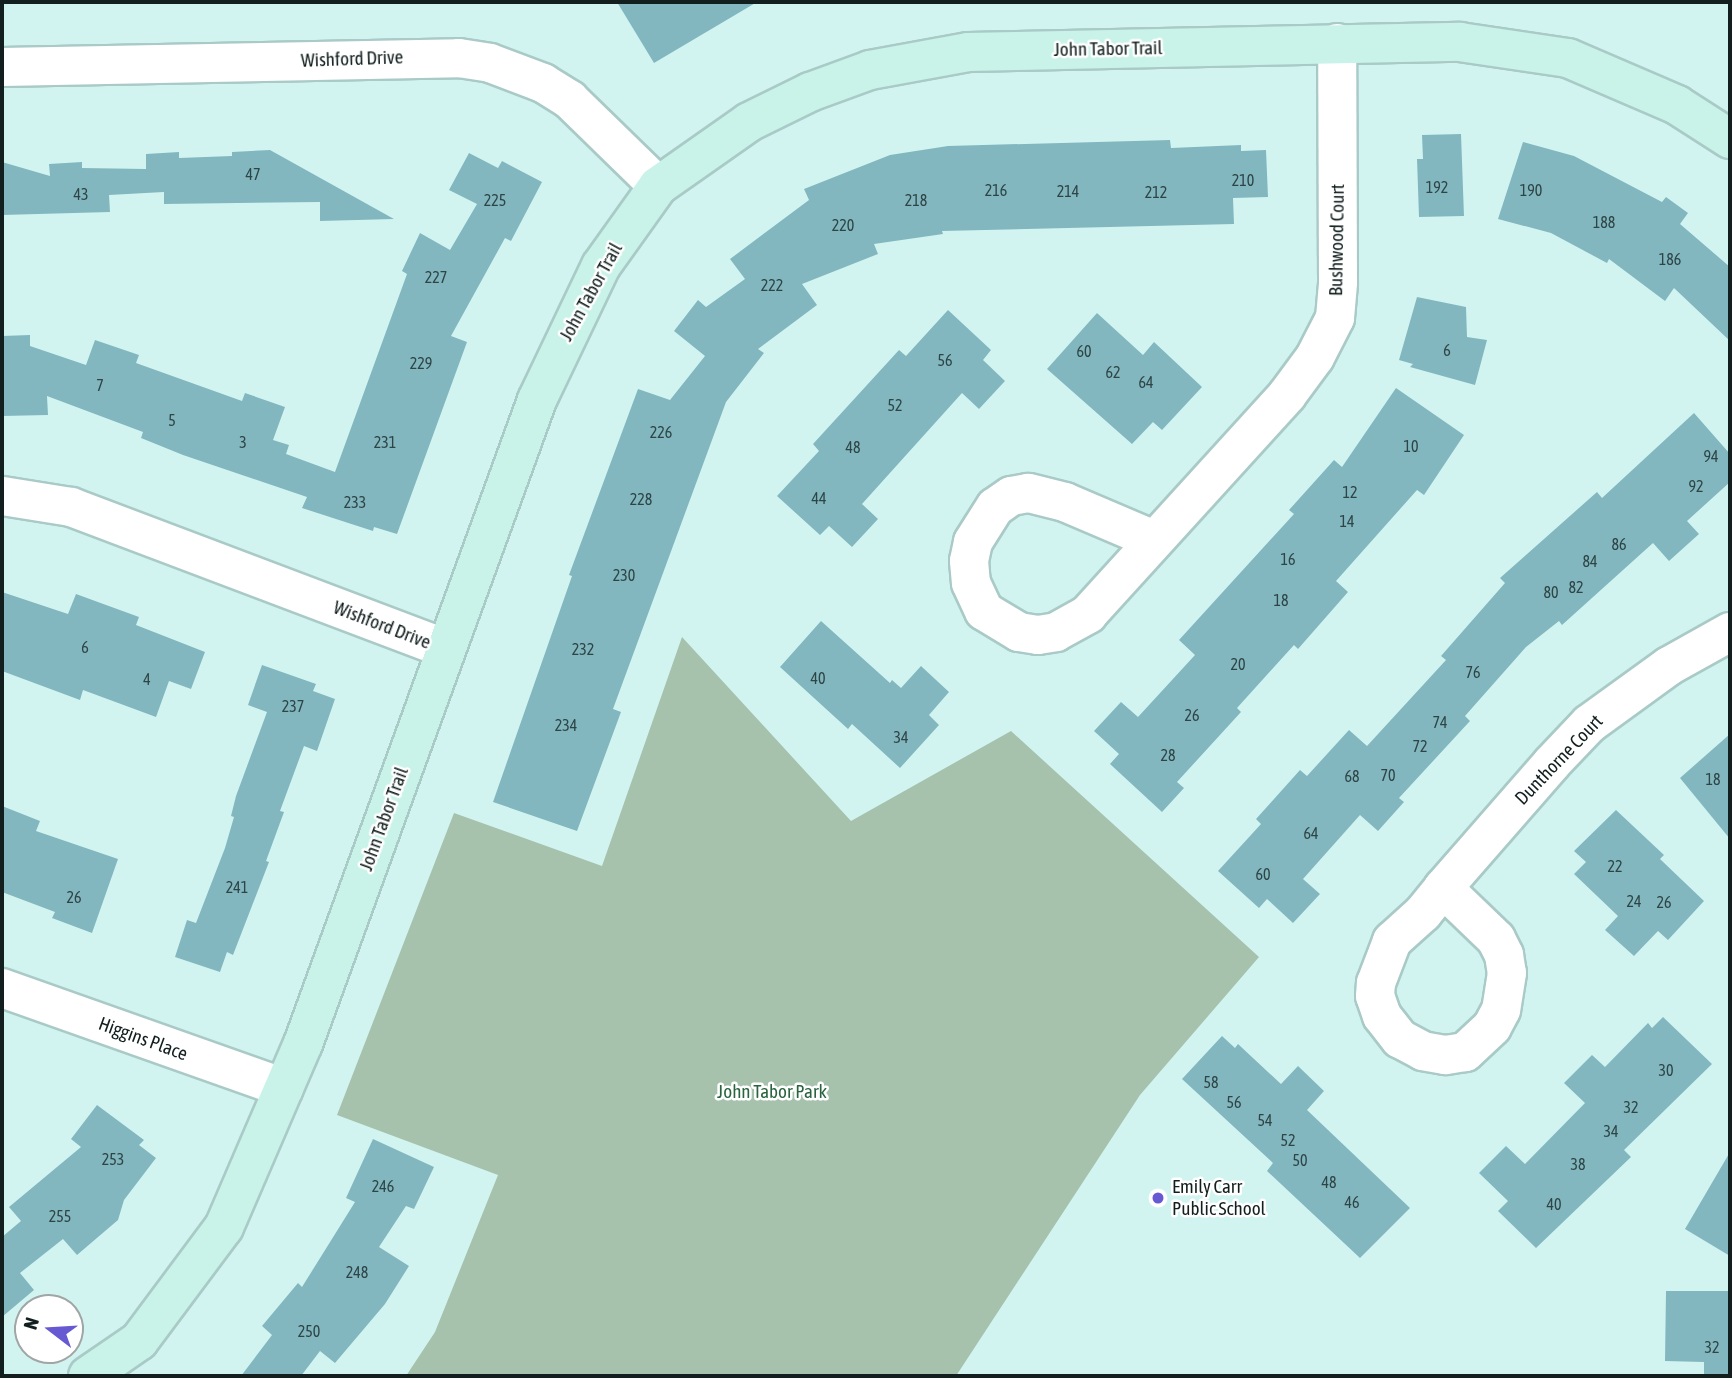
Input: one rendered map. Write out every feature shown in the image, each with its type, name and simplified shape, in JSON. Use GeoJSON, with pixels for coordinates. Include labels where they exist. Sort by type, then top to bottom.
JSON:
{"type":"FeatureCollection","features":[{"type":"Feature","properties":{"kind":"street","name":"John Tabor Trail"},"geometry":{"type":"LineString","coordinates":[[88,1376],[139,1341],[224,1227],[284,1088],[537,400],[568,330],[601,266],[658,186],[749,122],[810,92],[870,70],[968,52],[1460,42],[1568,58],[1677,105],[1730,139]]}},
{"type":"Feature","properties":{"kind":"street","name":"Bushwood Court"},"geometry":{"type":"LineString","coordinates":[[1154,540],[1065,502],[1028,493],[1011,496],[995,507],[973,542],[969,561],[971,583],[984,611],[1019,632],[1048,634],[1088,614],[1287,395],[1315,357],[1335,318],[1338,254],[1337,43]]}},
{"type":"Feature","properties":{"kind":"street","name":"Wishford Drive"},"geometry":{"type":"LineString","coordinates":[[2,67],[459,58],[490,63],[542,83],[570,100],[658,186]]}},
{"type":"Feature","properties":{"kind":"street","name":"Wishford Drive"},"geometry":{"type":"LineString","coordinates":[[2,496],[71,507],[446,649]]}},
{"type":"Feature","properties":{"kind":"street","name":"Dunthorne Court"},"geometry":{"type":"LineString","coordinates":[[1443,888],[1589,724],[1669,666],[1730,632]]}},
{"type":"Feature","properties":{"kind":"street","name":"Higgins Place"},"geometry":{"type":"LineString","coordinates":[[2,988],[284,1088]]}},
{"type":"Feature","properties":{"kind":"green space","name":"John Tabor Park"},"geometry":{"type":"Polygon","coordinates":[[[682,637],[851,821],[1011,731],[1259,957],[1140,1095],[956,1376],[406,1376],[435,1332],[498,1175],[337,1115],[454,813],[602,866],[682,637]]]}},
{"type":"Feature","properties":{"kind":"building"},"geometry":{"type":"Polygon","coordinates":[[[617,2],[757,2],[654,63],[617,2]]]}},
{"type":"Feature","properties":{"kind":"building"},"geometry":{"type":"Polygon","coordinates":[[[1461,134],[1464,216],[1419,217],[1417,159],[1423,159],[1422,135],[1461,134]]]}},
{"type":"Feature","properties":{"kind":"building"},"geometry":{"type":"Polygon","coordinates":[[[1170,140],[1171,148],[1241,145],[1241,151],[1266,150],[1268,197],[1233,198],[1234,224],[942,231],[943,234],[874,244],[878,254],[802,284],[817,305],[758,349],[764,353],[726,402],[613,709],[621,712],[577,831],[493,802],[572,576],[569,575],[638,389],[670,400],[705,356],[674,331],[698,300],[706,307],[745,279],[730,259],[809,200],[804,189],[890,155],[948,146],[1170,140]]]}},
{"type":"Feature","properties":{"kind":"building"},"geometry":{"type":"Polygon","coordinates":[[[1523,142],[1574,156],[1662,202],[1666,197],[1688,213],[1680,224],[1730,267],[1730,341],[1674,288],[1665,301],[1609,259],[1607,263],[1551,233],[1498,219],[1523,142]]]}},
{"type":"Feature","properties":{"kind":"building"},"geometry":{"type":"Polygon","coordinates":[[[270,150],[394,219],[320,221],[320,202],[164,204],[164,192],[109,195],[110,212],[2,215],[2,162],[50,176],[49,164],[82,162],[82,168],[146,169],[146,154],[179,152],[179,158],[232,156],[232,152],[270,150]]]}},
{"type":"Feature","properties":{"kind":"building"},"geometry":{"type":"Polygon","coordinates":[[[469,153],[498,168],[502,161],[542,182],[511,241],[505,238],[451,336],[467,342],[397,534],[374,527],[373,531],[302,508],[307,497],[183,455],[141,438],[143,432],[47,396],[48,415],[2,416],[2,336],[30,335],[30,346],[86,365],[95,340],[139,355],[136,363],[242,401],[245,393],[285,407],[273,440],[289,445],[286,454],[335,472],[407,274],[402,271],[420,233],[450,250],[477,204],[449,190],[469,153]]]}},
{"type":"Feature","properties":{"kind":"building"},"geometry":{"type":"Polygon","coordinates":[[[1417,297],[1466,307],[1467,337],[1487,340],[1475,385],[1410,367],[1413,364],[1399,360],[1417,297]]]}},
{"type":"Feature","properties":{"kind":"building"},"geometry":{"type":"Polygon","coordinates":[[[948,310],[991,350],[983,360],[1005,381],[979,409],[962,393],[862,504],[878,519],[852,547],[829,526],[820,535],[777,496],[819,451],[813,444],[899,350],[906,356],[948,310]]]}},
{"type":"Feature","properties":{"kind":"building"},"geometry":{"type":"Polygon","coordinates":[[[1097,313],[1143,355],[1154,342],[1202,387],[1162,430],[1153,422],[1132,444],[1047,369],[1097,313]]]}},
{"type":"Feature","properties":{"kind":"building"},"geometry":{"type":"Polygon","coordinates":[[[1396,388],[1464,435],[1424,495],[1417,490],[1336,581],[1348,592],[1298,649],[1294,645],[1237,708],[1241,712],[1177,782],[1184,788],[1162,812],[1110,764],[1119,754],[1094,731],[1121,702],[1138,717],[1195,655],[1179,640],[1294,514],[1289,510],[1334,460],[1342,467],[1396,388]]]}},
{"type":"Feature","properties":{"kind":"building"},"geometry":{"type":"Polygon","coordinates":[[[1694,413],[1730,454],[1730,482],[1687,521],[1699,534],[1669,561],[1653,543],[1562,625],[1559,621],[1526,647],[1465,716],[1470,721],[1399,798],[1404,802],[1378,831],[1360,815],[1303,879],[1320,894],[1293,923],[1267,899],[1259,908],[1218,871],[1261,824],[1256,819],[1300,770],[1307,776],[1349,730],[1367,746],[1446,660],[1441,656],[1505,583],[1500,578],[1597,492],[1602,498],[1694,413]]]}},
{"type":"Feature","properties":{"kind":"building"},"geometry":{"type":"Polygon","coordinates":[[[2,592],[68,614],[76,594],[139,617],[136,625],[205,652],[191,689],[169,681],[156,717],[83,690],[80,700],[2,671],[2,592]]]}},
{"type":"Feature","properties":{"kind":"building"},"geometry":{"type":"Polygon","coordinates":[[[821,621],[890,683],[892,680],[901,688],[921,666],[949,692],[929,715],[939,725],[900,768],[852,724],[848,729],[780,667],[821,621]]]}},
{"type":"Feature","properties":{"kind":"building"},"geometry":{"type":"Polygon","coordinates":[[[262,665],[316,684],[313,691],[335,699],[317,751],[304,746],[280,811],[284,812],[266,861],[269,862],[233,955],[227,952],[220,972],[175,957],[187,920],[196,923],[225,848],[234,817],[231,816],[236,796],[267,712],[248,705],[262,665]]]}},
{"type":"Feature","properties":{"kind":"building"},"geometry":{"type":"Polygon","coordinates":[[[1730,734],[1730,839],[1680,778],[1730,734]]]}},
{"type":"Feature","properties":{"kind":"building"},"geometry":{"type":"Polygon","coordinates":[[[2,806],[40,821],[36,831],[118,859],[92,933],[52,918],[55,912],[2,892],[2,806]]]}},
{"type":"Feature","properties":{"kind":"building"},"geometry":{"type":"Polygon","coordinates":[[[1616,810],[1664,855],[1660,859],[1704,901],[1668,940],[1658,931],[1634,956],[1605,930],[1618,916],[1574,874],[1586,862],[1574,851],[1616,810]]]}},
{"type":"Feature","properties":{"kind":"building"},"geometry":{"type":"Polygon","coordinates":[[[1663,1017],[1712,1064],[1624,1150],[1631,1157],[1536,1248],[1498,1211],[1508,1201],[1479,1173],[1506,1146],[1525,1164],[1585,1103],[1564,1083],[1592,1055],[1605,1067],[1648,1023],[1652,1028],[1663,1017]]]}},
{"type":"Feature","properties":{"kind":"building"},"geometry":{"type":"Polygon","coordinates":[[[1222,1036],[1235,1048],[1238,1044],[1281,1084],[1298,1066],[1324,1091],[1307,1110],[1410,1208],[1360,1258],[1267,1171],[1273,1163],[1182,1079],[1222,1036]]]}},
{"type":"Feature","properties":{"kind":"building"},"geometry":{"type":"Polygon","coordinates":[[[97,1105],[144,1140],[139,1145],[156,1158],[124,1200],[118,1220],[77,1255],[63,1239],[20,1273],[34,1290],[29,1294],[14,1294],[14,1307],[2,1317],[2,1237],[21,1221],[9,1207],[81,1147],[71,1139],[97,1105]]]}},
{"type":"Feature","properties":{"kind":"building"},"geometry":{"type":"Polygon","coordinates":[[[373,1139],[434,1167],[414,1209],[406,1206],[379,1247],[409,1266],[385,1304],[335,1363],[320,1351],[301,1376],[241,1376],[272,1335],[262,1326],[298,1283],[302,1287],[355,1202],[346,1198],[373,1139]]]}},
{"type":"Feature","properties":{"kind":"building"},"geometry":{"type":"Polygon","coordinates":[[[1730,1152],[1730,1256],[1685,1229],[1730,1152]]]}},
{"type":"Feature","properties":{"kind":"building"},"geometry":{"type":"Polygon","coordinates":[[[1666,1291],[1730,1291],[1730,1376],[1704,1376],[1704,1362],[1665,1361],[1666,1291]]]}},
{"type":"Feature","properties":{"kind":"place","name":"Emily Carr Public School"},"geometry":{"type":"Point","coordinates":[1158,1198]}}]}
